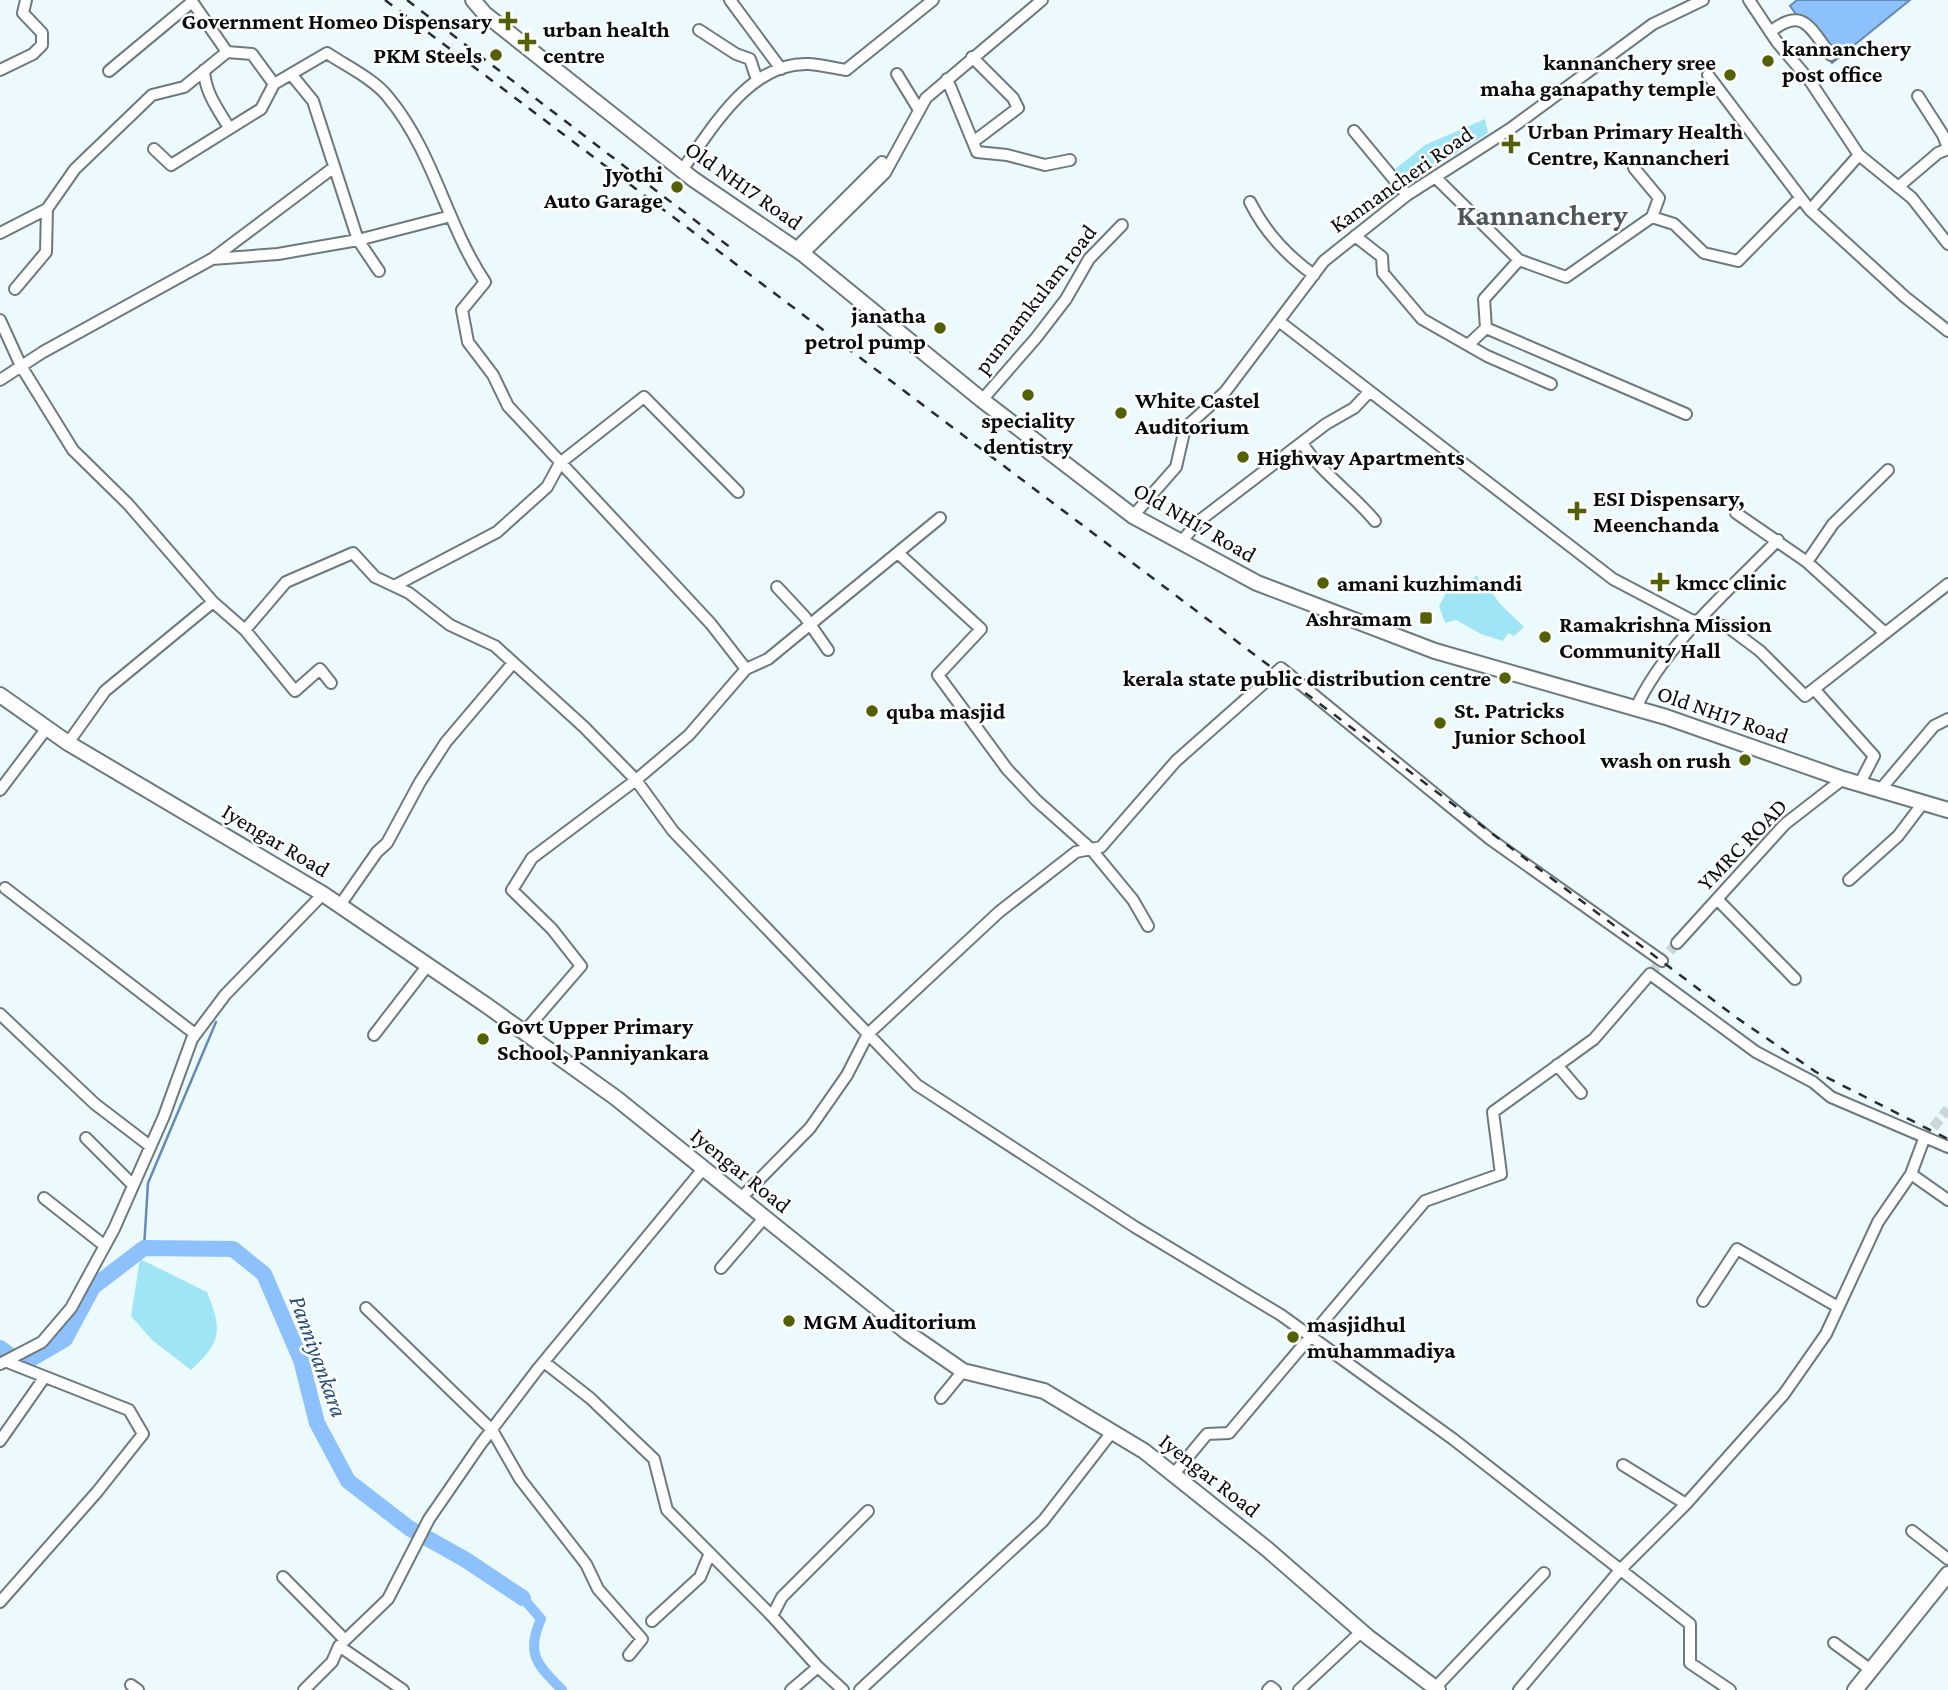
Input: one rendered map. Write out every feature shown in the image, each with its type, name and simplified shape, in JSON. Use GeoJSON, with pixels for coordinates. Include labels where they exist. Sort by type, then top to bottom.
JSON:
{"type":"FeatureCollection","features":[{"type":"Feature","properties":{"kind":"main road","name":"Old NH17 Road"},"geometry":{"type":"LineString","coordinates":[[473,0],[485,14],[682,170],[799,251],[982,400],[1133,516],[1257,583],[1435,650],[1636,708],[1843,779],[1948,810]]}},
{"type":"Feature","properties":{"kind":"main road","name":"Iyengar Road"},"geometry":{"type":"LineString","coordinates":[[0,695],[68,743],[323,894],[524,1032],[616,1098],[908,1334],[962,1371],[1044,1391],[1144,1451],[1267,1549],[1362,1631],[1437,1689]]}},
{"type":"Feature","properties":{"kind":"main road"},"geometry":{"type":"LineString","coordinates":[[1855,1690],[1948,1574]]}},
{"type":"Feature","properties":{"kind":"street"},"geometry":{"type":"LineString","coordinates":[[0,70],[33,54],[42,45],[42,33],[23,13],[26,0]]}},
{"type":"Feature","properties":{"kind":"street"},"geometry":{"type":"LineString","coordinates":[[730,0],[781,69]]}},
{"type":"Feature","properties":{"kind":"street"},"geometry":{"type":"LineString","coordinates":[[682,170],[727,109],[757,80],[781,69],[808,64],[846,70],[933,0]]}},
{"type":"Feature","properties":{"kind":"street"},"geometry":{"type":"LineString","coordinates":[[799,251],[885,173],[926,98],[1042,0]]}},
{"type":"Feature","properties":{"kind":"street","name":"Kannancheri Road"},"geometry":{"type":"LineString","coordinates":[[1133,516],[1176,467],[1185,428],[1225,392],[1324,261],[1407,195],[1510,129],[1653,24],[1703,0]]}},
{"type":"Feature","properties":{"kind":"street"},"geometry":{"type":"LineString","coordinates":[[1749,0],[1770,32],[1810,81],[1859,155],[1912,198],[1948,244]]}},
{"type":"Feature","properties":{"kind":"street"},"geometry":{"type":"LineString","coordinates":[[109,71],[191,1],[227,52]]}},
{"type":"Feature","properties":{"kind":"street"},"geometry":{"type":"LineString","coordinates":[[1770,32],[1783,21],[1797,18],[1804,22],[1831,55]]}},
{"type":"Feature","properties":{"kind":"street"},"geometry":{"type":"LineString","coordinates":[[699,30],[736,54],[750,59],[757,80]]}},
{"type":"Feature","properties":{"kind":"street"},"geometry":{"type":"LineString","coordinates":[[0,233],[47,209],[75,169],[152,95],[184,87],[227,52],[252,54],[274,83]]}},
{"type":"Feature","properties":{"kind":"street"},"geometry":{"type":"LineString","coordinates":[[154,149],[172,165],[261,109],[274,83],[327,53],[387,95],[424,151],[462,243],[485,282],[461,310],[468,342],[493,375],[508,406],[711,624],[746,669]]}},
{"type":"Feature","properties":{"kind":"street"},"geometry":{"type":"LineString","coordinates":[[972,57],[1018,108],[973,142]]}},
{"type":"Feature","properties":{"kind":"street"},"geometry":{"type":"LineString","coordinates":[[204,70],[211,99],[228,126]]}},
{"type":"Feature","properties":{"kind":"street"},"geometry":{"type":"LineString","coordinates":[[290,74],[313,101],[358,240],[379,271]]}},
{"type":"Feature","properties":{"kind":"street"},"geometry":{"type":"LineString","coordinates":[[897,74],[919,110]]}},
{"type":"Feature","properties":{"kind":"street"},"geometry":{"type":"LineString","coordinates":[[1708,75],[1810,211],[1905,297],[1948,331]]}},
{"type":"Feature","properties":{"kind":"street"},"geometry":{"type":"LineString","coordinates":[[947,79],[977,152],[1007,155],[1045,165],[1070,160]]}},
{"type":"Feature","properties":{"kind":"street"},"geometry":{"type":"LineString","coordinates":[[1898,187],[1948,149],[1943,135],[1918,96]]}},
{"type":"Feature","properties":{"kind":"street"},"geometry":{"type":"LineString","coordinates":[[1354,131],[1407,195]]}},
{"type":"Feature","properties":{"kind":"street"},"geometry":{"type":"LineString","coordinates":[[1810,211],[1859,155]]}},
{"type":"Feature","properties":{"kind":"street"},"geometry":{"type":"LineString","coordinates":[[799,251],[882,162]]}},
{"type":"Feature","properties":{"kind":"street"},"geometry":{"type":"LineString","coordinates":[[0,380],[212,259],[333,168]]}},
{"type":"Feature","properties":{"kind":"street"},"geometry":{"type":"LineString","coordinates":[[1435,177],[1519,260],[1566,277],[1652,217],[1659,198],[1634,168]]}},
{"type":"Feature","properties":{"kind":"street"},"geometry":{"type":"LineString","coordinates":[[1652,217],[1674,224],[1704,253],[1738,261],[1799,199]]}},
{"type":"Feature","properties":{"kind":"street"},"geometry":{"type":"LineString","coordinates":[[1250,202],[1264,229],[1297,263],[1314,275]]}},
{"type":"Feature","properties":{"kind":"street"},"geometry":{"type":"LineString","coordinates":[[15,289],[46,252],[47,209]]}},
{"type":"Feature","properties":{"kind":"street"},"geometry":{"type":"LineString","coordinates":[[212,259],[278,254],[358,240],[451,216]]}},
{"type":"Feature","properties":{"kind":"street","name":"punnamkulam road"},"geometry":{"type":"LineString","coordinates":[[982,400],[1066,299],[1089,259],[1122,225]]}},
{"type":"Feature","properties":{"kind":"street"},"geometry":{"type":"LineString","coordinates":[[1355,236],[1381,257],[1383,274],[1422,319],[1518,372],[1551,384]]}},
{"type":"Feature","properties":{"kind":"street"},"geometry":{"type":"LineString","coordinates":[[1486,328],[1483,299],[1519,260]]}},
{"type":"Feature","properties":{"kind":"street"},"geometry":{"type":"LineString","coordinates":[[0,320],[21,366],[73,450],[128,505],[213,602],[245,630],[295,691],[320,669],[331,683]]}},
{"type":"Feature","properties":{"kind":"street"},"geometry":{"type":"LineString","coordinates":[[1280,322],[1613,579],[1700,621],[1728,627],[1760,651],[1805,696],[1948,584]]}},
{"type":"Feature","properties":{"kind":"street"},"geometry":{"type":"LineString","coordinates":[[1468,345],[1486,328]]}},
{"type":"Feature","properties":{"kind":"street"},"geometry":{"type":"LineString","coordinates":[[1486,328],[1686,414]]}},
{"type":"Feature","properties":{"kind":"street"},"geometry":{"type":"LineString","coordinates":[[1181,542],[1199,521],[1326,424],[1354,408],[1369,392]]}},
{"type":"Feature","properties":{"kind":"street"},"geometry":{"type":"LineString","coordinates":[[394,586],[497,532],[547,487],[560,463],[643,397],[663,412],[738,492]]}},
{"type":"Feature","properties":{"kind":"street"},"geometry":{"type":"LineString","coordinates":[[1302,443],[1316,465],[1353,495],[1375,521]]}},
{"type":"Feature","properties":{"kind":"street"},"geometry":{"type":"LineString","coordinates":[[1807,562],[1833,524],[1888,470]]}},
{"type":"Feature","properties":{"kind":"street"},"geometry":{"type":"LineString","coordinates":[[1736,513],[1807,562],[1885,633]]}},
{"type":"Feature","properties":{"kind":"street"},"geometry":{"type":"LineString","coordinates":[[524,1032],[581,966],[552,929],[512,890],[532,858],[636,780],[689,735],[746,669],[768,659],[940,518]]}},
{"type":"Feature","properties":{"kind":"street"},"geometry":{"type":"LineString","coordinates":[[1636,708],[1647,684],[1700,621],[1778,540]]}},
{"type":"Feature","properties":{"kind":"street"},"geometry":{"type":"LineString","coordinates":[[245,630],[286,582],[353,553],[375,577],[394,586],[450,625],[495,646],[584,727],[636,780],[673,831],[917,1085],[1135,1227],[1281,1315],[1453,1439],[1690,1625],[1690,1663],[1730,1690]]}},
{"type":"Feature","properties":{"kind":"street"},"geometry":{"type":"LineString","coordinates":[[898,553],[981,629],[938,675],[1007,769],[1036,800],[1091,849],[1133,900],[1148,926]]}},
{"type":"Feature","properties":{"kind":"street"},"geometry":{"type":"LineString","coordinates":[[777,587],[805,617],[828,650]]}},
{"type":"Feature","properties":{"kind":"street"},"geometry":{"type":"LineString","coordinates":[[68,743],[105,691],[213,602]]}},
{"type":"Feature","properties":{"kind":"street"},"geometry":{"type":"LineString","coordinates":[[340,905],[377,852],[387,843],[420,782],[446,742],[513,663]]}},
{"type":"Feature","properties":{"kind":"street"},"geometry":{"type":"LineString","coordinates":[[740,1199],[810,1128],[847,1075],[868,1034],[999,912],[1076,852],[1101,846],[1176,761],[1281,668],[1490,839],[1662,961]]}},
{"type":"Feature","properties":{"kind":"street"},"geometry":{"type":"LineString","coordinates":[[1814,689],[1874,757],[1860,783]]}},
{"type":"Feature","properties":{"kind":"street"},"geometry":{"type":"LineString","coordinates":[[1880,790],[1934,726],[1948,719]]}},
{"type":"Feature","properties":{"kind":"street"},"geometry":{"type":"LineString","coordinates":[[0,790],[47,728]]}},
{"type":"Feature","properties":{"kind":"street","name":"YMRC ROAD"},"geometry":{"type":"LineString","coordinates":[[1677,943],[1785,824],[1843,779]]}},
{"type":"Feature","properties":{"kind":"street"},"geometry":{"type":"LineString","coordinates":[[1849,880],[1898,836],[1923,803]]}},
{"type":"Feature","properties":{"kind":"street"},"geometry":{"type":"LineString","coordinates":[[5,888],[195,1034]]}},
{"type":"Feature","properties":{"kind":"street"},"geometry":{"type":"LineString","coordinates":[[3,1362],[42,1342],[71,1308],[134,1185],[195,1034],[225,996],[323,894]]}},
{"type":"Feature","properties":{"kind":"street"},"geometry":{"type":"LineString","coordinates":[[1717,899],[1795,979]]}},
{"type":"Feature","properties":{"kind":"street"},"geometry":{"type":"LineString","coordinates":[[374,1035],[428,965]]}},
{"type":"Feature","properties":{"kind":"street"},"geometry":{"type":"LineString","coordinates":[[1173,1475],[1206,1434],[1229,1433],[1425,1201],[1500,1174],[1493,1112],[1594,1039],[1650,974],[1756,1052],[1813,1082],[1831,1097],[1948,1147]]}},
{"type":"Feature","properties":{"kind":"street"},"geometry":{"type":"LineString","coordinates":[[0,1014],[95,1104],[150,1146]]}},
{"type":"Feature","properties":{"kind":"street"},"geometry":{"type":"LineString","coordinates":[[1558,1065],[1581,1093]]}},
{"type":"Feature","properties":{"kind":"street"},"geometry":{"type":"LineString","coordinates":[[86,1138],[134,1185]]}},
{"type":"Feature","properties":{"kind":"street"},"geometry":{"type":"LineString","coordinates":[[1519,1690],[1622,1569],[1686,1504],[1784,1394],[1826,1334],[1878,1222],[1911,1174],[1924,1139]]}},
{"type":"Feature","properties":{"kind":"street"},"geometry":{"type":"LineString","coordinates":[[304,1690],[332,1662],[342,1643],[388,1599],[429,1519],[492,1430],[544,1362],[703,1169]]}},
{"type":"Feature","properties":{"kind":"street"},"geometry":{"type":"LineString","coordinates":[[1911,1174],[1948,1200]]}},
{"type":"Feature","properties":{"kind":"street"},"geometry":{"type":"LineString","coordinates":[[44,1198],[104,1246]]}},
{"type":"Feature","properties":{"kind":"street"},"geometry":{"type":"LineString","coordinates":[[721,1268],[764,1218]]}},
{"type":"Feature","properties":{"kind":"street"},"geometry":{"type":"LineString","coordinates":[[1703,1301],[1737,1250],[1838,1307]]}},
{"type":"Feature","properties":{"kind":"street"},"geometry":{"type":"LineString","coordinates":[[366,1308],[492,1430],[520,1479],[586,1564],[598,1589],[642,1639],[629,1655]]}},
{"type":"Feature","properties":{"kind":"street"},"geometry":{"type":"LineString","coordinates":[[0,1602],[97,1492],[143,1434],[129,1410],[100,1396],[3,1362]]}},
{"type":"Feature","properties":{"kind":"street"},"geometry":{"type":"LineString","coordinates":[[544,1362],[590,1398],[654,1459],[667,1510],[843,1690]]}},
{"type":"Feature","properties":{"kind":"street"},"geometry":{"type":"LineString","coordinates":[[941,1398],[962,1371]]}},
{"type":"Feature","properties":{"kind":"street"},"geometry":{"type":"LineString","coordinates":[[0,1441],[44,1378]]}},
{"type":"Feature","properties":{"kind":"street"},"geometry":{"type":"LineString","coordinates":[[860,1690],[1043,1521],[1112,1432]]}},
{"type":"Feature","properties":{"kind":"street"},"geometry":{"type":"LineString","coordinates":[[1623,1465],[1686,1504]]}},
{"type":"Feature","properties":{"kind":"street"},"geometry":{"type":"LineString","coordinates":[[772,1616],[782,1597],[868,1511]]}},
{"type":"Feature","properties":{"kind":"street"},"geometry":{"type":"LineString","coordinates":[[1912,1531],[1948,1559]]}},
{"type":"Feature","properties":{"kind":"street"},"geometry":{"type":"LineString","coordinates":[[652,1621],[700,1577],[710,1553]]}},
{"type":"Feature","properties":{"kind":"street"},"geometry":{"type":"LineString","coordinates":[[1437,1689],[1544,1573]]}},
{"type":"Feature","properties":{"kind":"street"},"geometry":{"type":"LineString","coordinates":[[283,1577],[342,1643],[403,1690]]}},
{"type":"Feature","properties":{"kind":"street"},"geometry":{"type":"LineString","coordinates":[[1299,1690],[1362,1631]]}},
{"type":"Feature","properties":{"kind":"street"},"geometry":{"type":"LineString","coordinates":[[1834,1643],[1871,1670]]}},
{"type":"Feature","properties":{"kind":"street"},"geometry":{"type":"LineString","coordinates":[[791,1690],[818,1667]]}},
{"type":"Feature","properties":{"kind":"street"},"geometry":{"type":"LineString","coordinates":[[1268,1690],[1271,1687],[1275,1690]]}},
{"type":"Feature","properties":{"kind":"shaded area"},"geometry":{"type":"Polygon","coordinates":[[[1797,0],[1910,0],[1832,63],[1790,6],[1797,0]]]}},
{"type":"Feature","properties":{"kind":"shaded area"},"geometry":{"type":"Polygon","coordinates":[[[1485,119],[1488,133],[1404,187],[1394,170],[1425,145],[1485,119]]]}},
{"type":"Feature","properties":{"kind":"shaded area"},"geometry":{"type":"Polygon","coordinates":[[[1477,575],[1479,581],[1489,585],[1499,603],[1524,627],[1514,636],[1508,633],[1503,641],[1481,634],[1456,620],[1445,623],[1439,606],[1445,595],[1443,589],[1459,584],[1464,586],[1477,575]]]}},
{"type":"Feature","properties":{"kind":"shaded area"},"geometry":{"type":"Polygon","coordinates":[[[140,1259],[207,1292],[217,1326],[216,1335],[208,1351],[191,1370],[152,1340],[131,1316],[140,1259]]]}},
{"type":"Feature","properties":{"kind":"waterway"},"geometry":{"type":"LineString","coordinates":[[144,1248],[148,1183],[216,1022]]}},
{"type":"Feature","properties":{"kind":"waterway","name":"Panniyankara"},"geometry":{"type":"LineString","coordinates":[[0,1348],[12,1357],[29,1360],[65,1339],[93,1287],[144,1248],[233,1249],[264,1274],[301,1360],[317,1423],[348,1481],[409,1528],[466,1560],[523,1598]]}},
{"type":"Feature","properties":{"kind":"waterway"},"geometry":{"type":"LineString","coordinates":[[523,1598],[541,1619],[534,1642],[537,1659],[562,1690]]}},
{"type":"Feature","properties":{"kind":"tunnel"},"geometry":{"type":"LineString","coordinates":[[1650,974],[1677,943]]}},
{"type":"Feature","properties":{"kind":"tunnel"},"geometry":{"type":"LineString","coordinates":[[1924,1139],[1948,1109]]}},
{"type":"Feature","properties":{"kind":"railway"},"geometry":{"type":"LineString","coordinates":[[385,0],[1737,1018],[1816,1072],[1948,1139]]}},
{"type":"Feature","properties":{"kind":"railway"},"geometry":{"type":"LineString","coordinates":[[407,0],[735,251]]}},
{"type":"Feature","properties":{"kind":"place","name":"Government Homeo Dispensary"},"geometry":{"type":"Point","coordinates":[508,21]}},
{"type":"Feature","properties":{"kind":"place","name":"urban health centre"},"geometry":{"type":"Point","coordinates":[527,42]}},
{"type":"Feature","properties":{"kind":"place","name":"PKM Steels"},"geometry":{"type":"Point","coordinates":[496,55]}},
{"type":"Feature","properties":{"kind":"place","name":"kannanchery post office"},"geometry":{"type":"Point","coordinates":[1768,61]}},
{"type":"Feature","properties":{"kind":"place","name":"kannanchery sree maha ganapathy temple"},"geometry":{"type":"Point","coordinates":[1730,75]}},
{"type":"Feature","properties":{"kind":"place","name":"Urban Primary Health Centre, Kannancheri"},"geometry":{"type":"Point","coordinates":[1511,144]}},
{"type":"Feature","properties":{"kind":"place","name":"Jyothi Auto Garage"},"geometry":{"type":"Point","coordinates":[677,187]}},
{"type":"Feature","properties":{"kind":"place","name":"janatha petrol pump"},"geometry":{"type":"Point","coordinates":[940,328]}},
{"type":"Feature","properties":{"kind":"place","name":"speciality dentistry"},"geometry":{"type":"Point","coordinates":[1028,395]}},
{"type":"Feature","properties":{"kind":"place","name":"White Castel Auditorium"},"geometry":{"type":"Point","coordinates":[1121,413]}},
{"type":"Feature","properties":{"kind":"place","name":"Highway Apartments"},"geometry":{"type":"Point","coordinates":[1243,457]}},
{"type":"Feature","properties":{"kind":"place","name":"ESI Dispensary, Meenchanda"},"geometry":{"type":"Point","coordinates":[1577,511]}},
{"type":"Feature","properties":{"kind":"place","name":"kmcc clinic"},"geometry":{"type":"Point","coordinates":[1660,582]}},
{"type":"Feature","properties":{"kind":"place","name":"amani kuzhimandi"},"geometry":{"type":"Point","coordinates":[1323,583]}},
{"type":"Feature","properties":{"kind":"place","name":"Ashramam"},"geometry":{"type":"Point","coordinates":[1426,618]}},
{"type":"Feature","properties":{"kind":"place","name":"Ramakrishna Mission Community Hall"},"geometry":{"type":"Point","coordinates":[1545,637]}},
{"type":"Feature","properties":{"kind":"place","name":"kerala state public distribution centre"},"geometry":{"type":"Point","coordinates":[1505,678]}},
{"type":"Feature","properties":{"kind":"place","name":"quba masjid"},"geometry":{"type":"Point","coordinates":[872,711]}},
{"type":"Feature","properties":{"kind":"place","name":"St. Patricks Junior School"},"geometry":{"type":"Point","coordinates":[1440,723]}},
{"type":"Feature","properties":{"kind":"place","name":"wash on rush"},"geometry":{"type":"Point","coordinates":[1745,760]}},
{"type":"Feature","properties":{"kind":"place","name":"Govt Upper Primary School, Panniyankara"},"geometry":{"type":"Point","coordinates":[483,1039]}},
{"type":"Feature","properties":{"kind":"place","name":"MGM Auditorium"},"geometry":{"type":"Point","coordinates":[789,1321]}},
{"type":"Feature","properties":{"kind":"place","name":"masjidhul muhammadiya"},"geometry":{"type":"Point","coordinates":[1293,1337]}},
{"type":"Feature","properties":{"kind":"district","name":"Kannanchery"},"geometry":{"type":"Point","coordinates":[1542,214]}}]}
